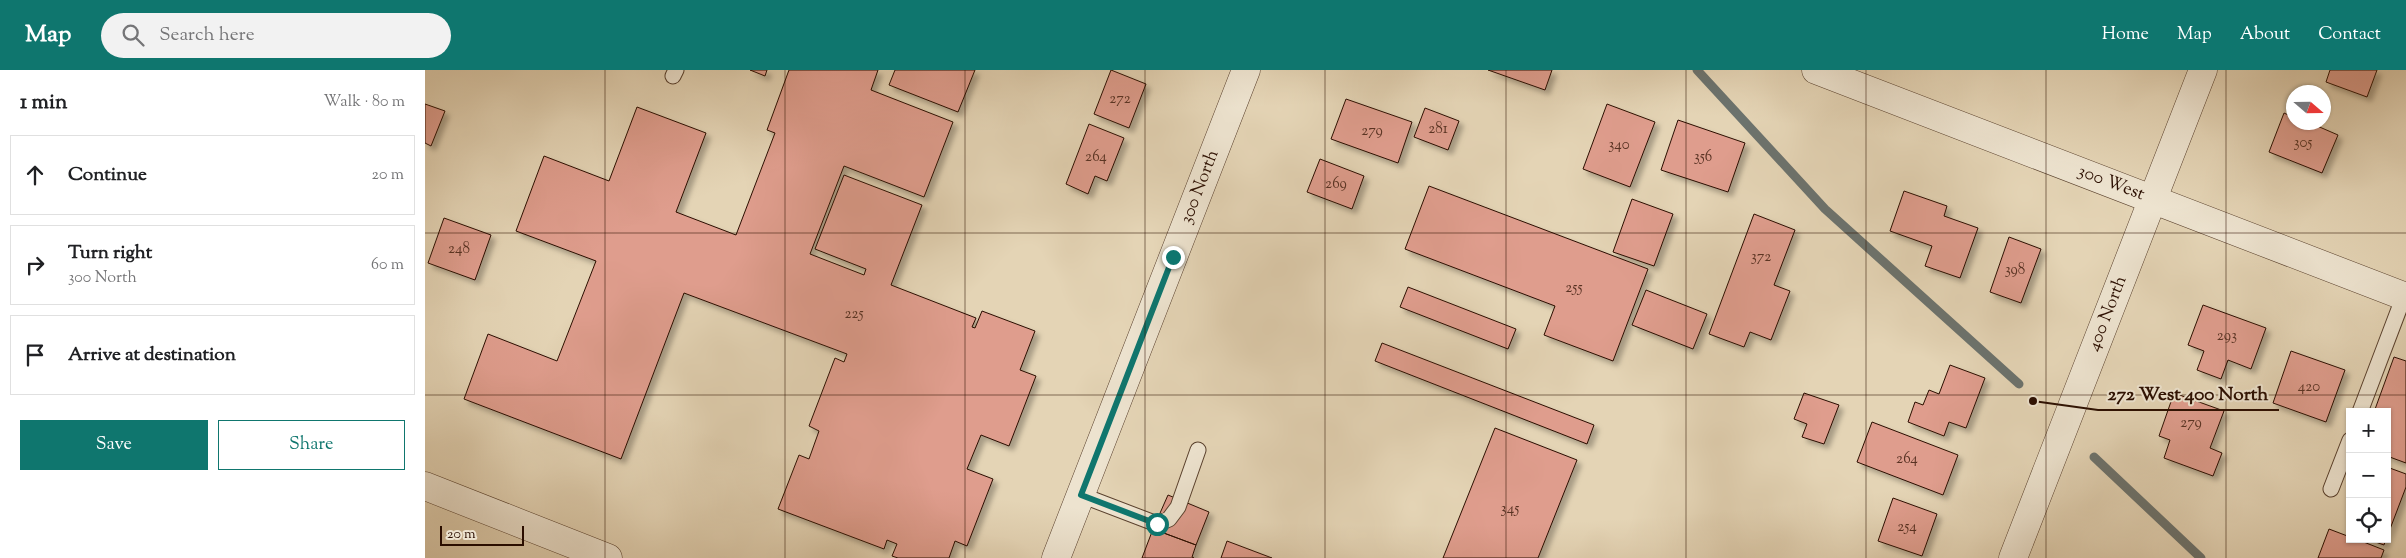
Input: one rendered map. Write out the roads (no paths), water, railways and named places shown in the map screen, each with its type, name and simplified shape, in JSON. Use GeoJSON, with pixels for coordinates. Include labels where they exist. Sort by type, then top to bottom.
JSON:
{"type":"FeatureCollection","features":[{"type":"Feature","properties":{"kind":"street","name":"300 North"},"geometry":{"type":"LineString","coordinates":[[1056,558],[1246,70]]}},
{"type":"Feature","properties":{"kind":"street","name":"300 West"},"geometry":{"type":"LineString","coordinates":[[1816,70],[2405,296]]}},
{"type":"Feature","properties":{"kind":"street","name":"400 North"},"geometry":{"type":"LineString","coordinates":[[2013,558],[2154,200],[2203,70]]}},
{"type":"Feature","properties":{"kind":"street"},"geometry":{"type":"LineString","coordinates":[[425,486],[607,558]]}},
{"type":"Feature","properties":{"kind":"lane"},"geometry":{"type":"LineString","coordinates":[[2362,408],[2405,296]]}},
{"type":"Feature","properties":{"kind":"lane"},"geometry":{"type":"LineString","coordinates":[[1081,495],[1157,524],[1169,520],[1178,507],[1198,450]]}},
{"type":"Feature","properties":{"kind":"lane"},"geometry":{"type":"LineString","coordinates":[[2331,489],[2346,450]]}},
{"type":"Feature","properties":{"kind":"waterway"},"geometry":{"type":"LineString","coordinates":[[1697,70],[1825,209],[2019,384]]}},
{"type":"Feature","properties":{"kind":"waterway"},"geometry":{"type":"LineString","coordinates":[[2094,457],[2201,558]]}},
{"type":"Feature","properties":{"kind":"place","name":"272 West 400 North"},"geometry":{"type":"Point","coordinates":[2033,401]}}]}
